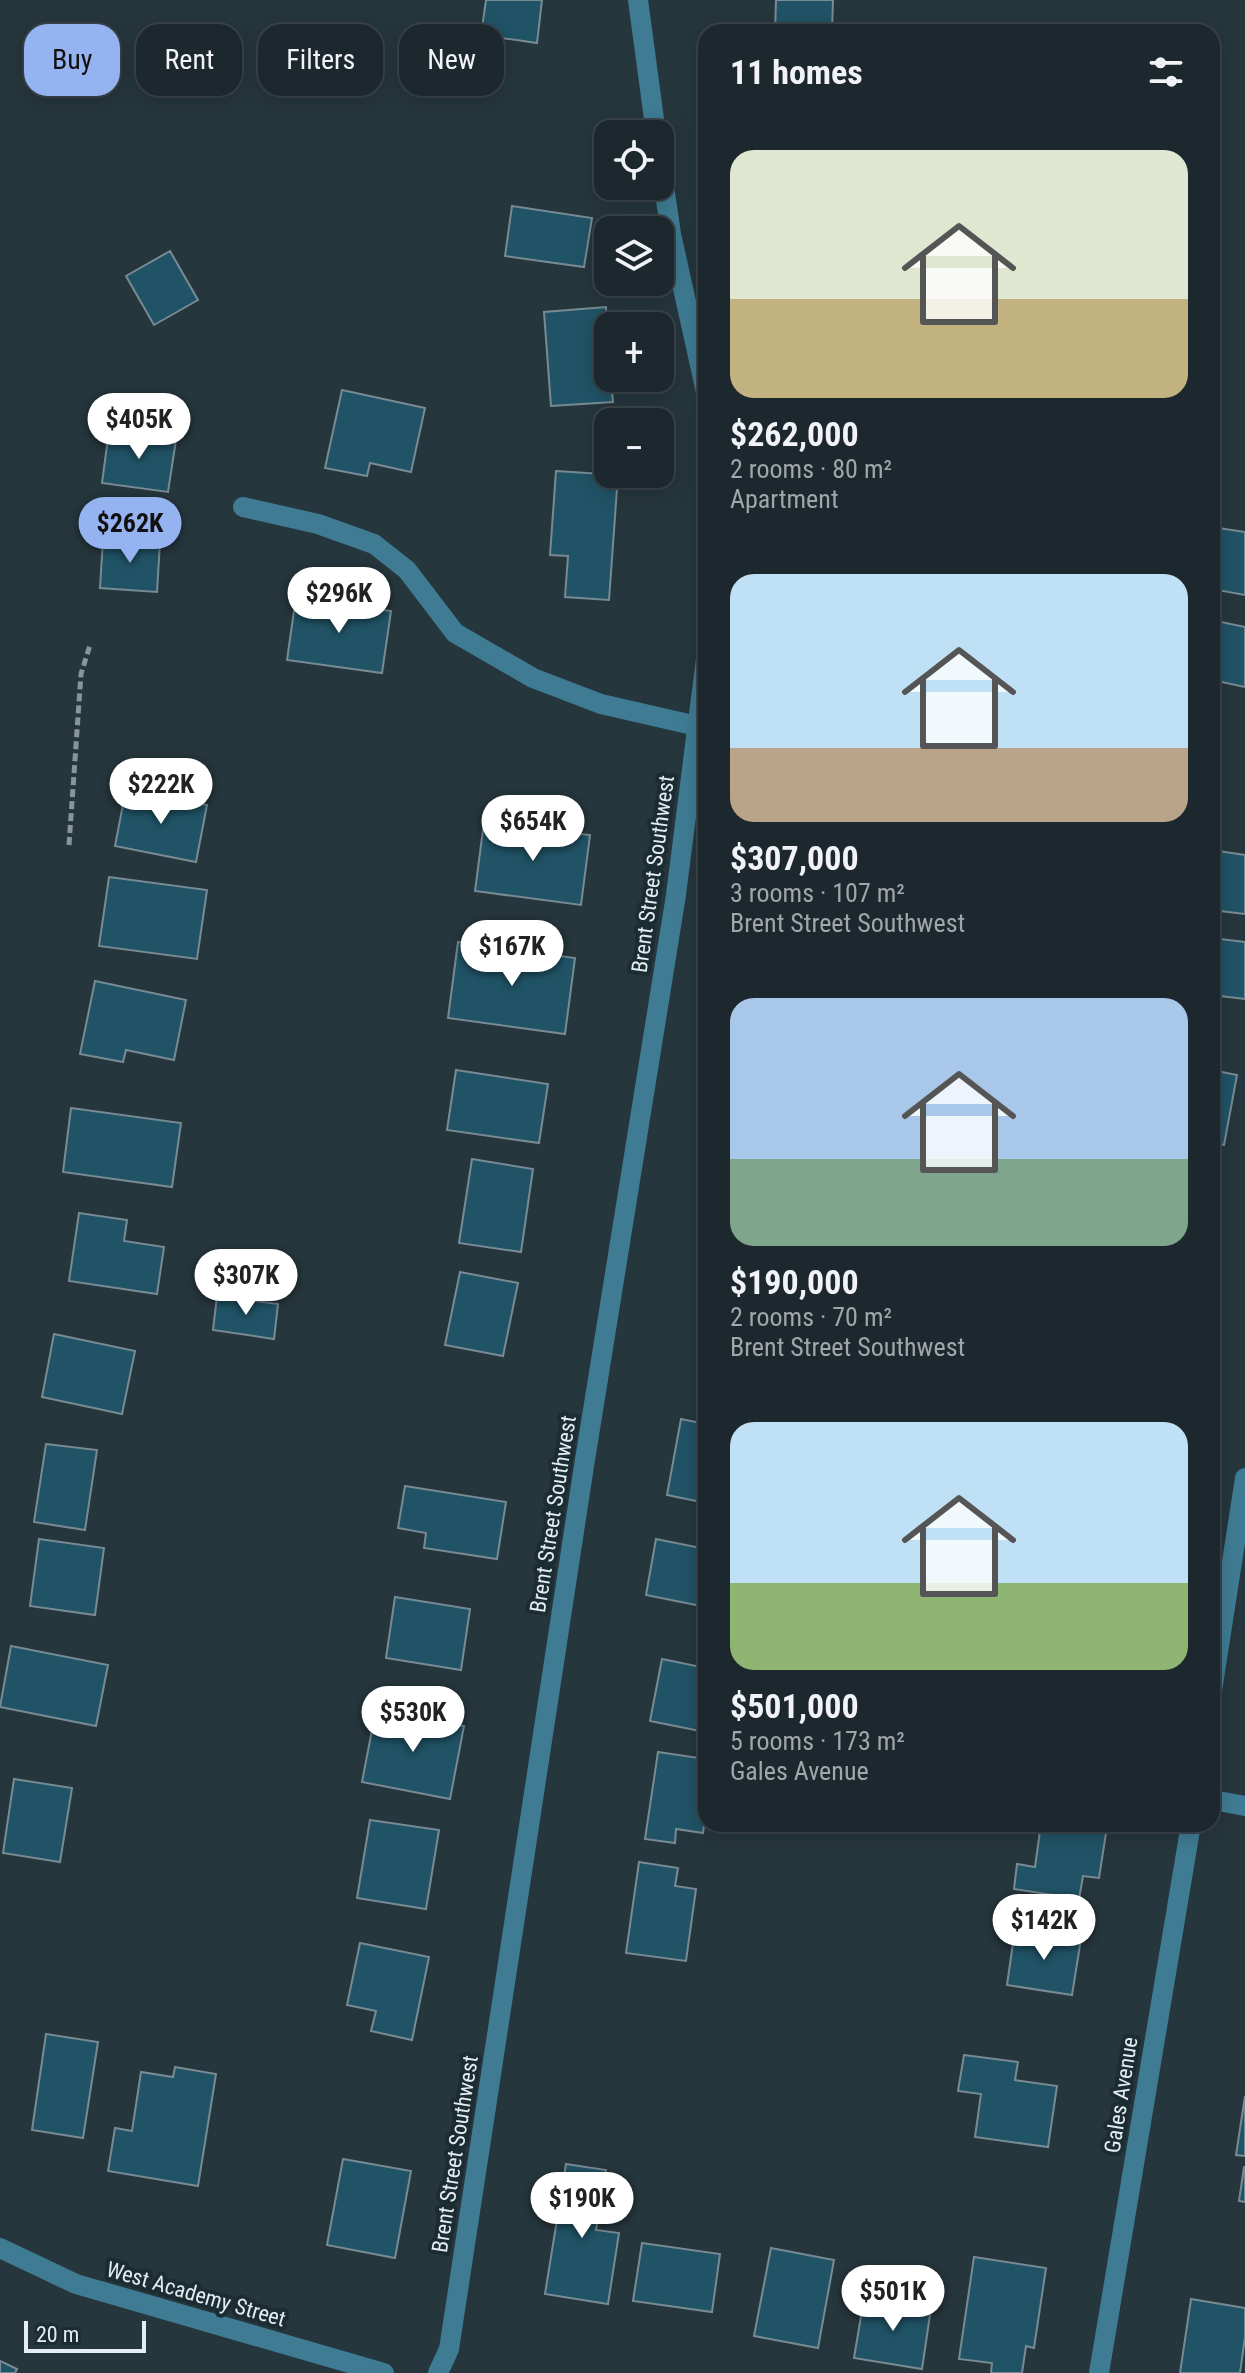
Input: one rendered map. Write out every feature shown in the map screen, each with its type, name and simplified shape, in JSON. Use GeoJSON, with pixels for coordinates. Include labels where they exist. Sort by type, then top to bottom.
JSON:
{"type":"FeatureCollection","features":[{"type":"Feature","properties":{"kind":"street"},"geometry":{"type":"LineString","coordinates":[[638,0],[654,120]]}},
{"type":"Feature","properties":{"kind":"street"},"geometry":{"type":"LineString","coordinates":[[666,200],[698,356]]}},
{"type":"Feature","properties":{"kind":"street"},"geometry":{"type":"LineString","coordinates":[[243,507],[318,524],[374,544],[407,570],[455,633],[533,678],[601,704],[697,726]]}},
{"type":"Feature","properties":{"kind":"street","name":"Brent Street Southwest"},"geometry":{"type":"LineString","coordinates":[[438,2373],[449,2349],[676,895],[698,719]]}},
{"type":"Feature","properties":{"kind":"street"},"geometry":{"type":"LineString","coordinates":[[1220,1639],[1245,1478]]}},
{"type":"Feature","properties":{"kind":"street"},"geometry":{"type":"LineString","coordinates":[[1220,1801],[1245,1806]]}},
{"type":"Feature","properties":{"kind":"street","name":"Gales Avenue"},"geometry":{"type":"LineString","coordinates":[[1099,2373],[1190,1832]]}},
{"type":"Feature","properties":{"kind":"street","name":"West Academy Street"},"geometry":{"type":"LineString","coordinates":[[0,2248],[76,2284],[384,2373]]}},
{"type":"Feature","properties":{"kind":"path"},"geometry":{"type":"LineString","coordinates":[[69,845],[81,674],[90,645]]}},
{"type":"Feature","properties":{"kind":"building"},"geometry":{"type":"Polygon","coordinates":[[[486,0],[542,0],[537,43],[504,38],[504,24],[483,24],[486,0]]]}},
{"type":"Feature","properties":{"kind":"building"},"geometry":{"type":"Polygon","coordinates":[[[776,0],[833,0],[832,24],[775,24],[776,0]]]}},
{"type":"Feature","properties":{"kind":"building"},"geometry":{"type":"Polygon","coordinates":[[[512,206],[592,218],[584,267],[505,256],[512,206]]]}},
{"type":"Feature","properties":{"kind":"building"},"geometry":{"type":"Polygon","coordinates":[[[170,251],[198,300],[154,325],[126,276],[170,251]]]}},
{"type":"Feature","properties":{"kind":"building"},"geometry":{"type":"Polygon","coordinates":[[[606,307],[606,312],[594,312],[594,392],[612,392],[613,402],[551,406],[544,312],[606,307]]]}},
{"type":"Feature","properties":{"kind":"building"},"geometry":{"type":"Polygon","coordinates":[[[342,390],[425,408],[411,472],[370,463],[367,476],[325,468],[342,390]]]}},
{"type":"Feature","properties":{"kind":"building"},"geometry":{"type":"Polygon","coordinates":[[[109,430],[176,440],[168,492],[102,483],[109,430]]]}},
{"type":"Feature","properties":{"kind":"building"},"geometry":{"type":"Polygon","coordinates":[[[556,471],[594,473],[594,488],[617,488],[609,600],[565,597],[568,556],[550,555],[556,471]]]}},
{"type":"Feature","properties":{"kind":"building"},"geometry":{"type":"Polygon","coordinates":[[[1220,528],[1245,532],[1245,595],[1220,590],[1220,528]]]}},
{"type":"Feature","properties":{"kind":"building"},"geometry":{"type":"Polygon","coordinates":[[[103,539],[160,542],[157,592],[100,588],[103,539]]]}},
{"type":"Feature","properties":{"kind":"building"},"geometry":{"type":"Polygon","coordinates":[[[296,597],[391,611],[382,673],[287,660],[296,597]]]}},
{"type":"Feature","properties":{"kind":"building"},"geometry":{"type":"Polygon","coordinates":[[[1220,622],[1245,627],[1245,687],[1220,682],[1220,622]]]}},
{"type":"Feature","properties":{"kind":"building"},"geometry":{"type":"Polygon","coordinates":[[[126,789],[207,805],[196,862],[115,846],[126,789]]]}},
{"type":"Feature","properties":{"kind":"building"},"geometry":{"type":"Polygon","coordinates":[[[484,822],[590,835],[581,905],[475,891],[484,822]]]}},
{"type":"Feature","properties":{"kind":"building"},"geometry":{"type":"Polygon","coordinates":[[[1220,851],[1245,855],[1245,914],[1220,911],[1220,851]]]}},
{"type":"Feature","properties":{"kind":"building"},"geometry":{"type":"Polygon","coordinates":[[[109,877],[207,890],[197,959],[99,946],[109,877]]]}},
{"type":"Feature","properties":{"kind":"building"},"geometry":{"type":"Polygon","coordinates":[[[1220,939],[1245,942],[1245,999],[1220,996],[1220,939]]]}},
{"type":"Feature","properties":{"kind":"building"},"geometry":{"type":"Polygon","coordinates":[[[458,942],[575,958],[565,1034],[448,1018],[458,942]]]}},
{"type":"Feature","properties":{"kind":"building"},"geometry":{"type":"Polygon","coordinates":[[[95,981],[186,1000],[174,1060],[126,1050],[123,1062],[80,1054],[95,981]]]}},
{"type":"Feature","properties":{"kind":"building"},"geometry":{"type":"Polygon","coordinates":[[[456,1070],[548,1084],[539,1143],[447,1130],[456,1070]]]}},
{"type":"Feature","properties":{"kind":"building"},"geometry":{"type":"Polygon","coordinates":[[[1220,1072],[1237,1075],[1224,1145],[1220,1144],[1220,1072]]]}},
{"type":"Feature","properties":{"kind":"building"},"geometry":{"type":"Polygon","coordinates":[[[71,1108],[181,1123],[172,1187],[63,1172],[71,1108]]]}},
{"type":"Feature","properties":{"kind":"building"},"geometry":{"type":"Polygon","coordinates":[[[472,1159],[533,1169],[521,1252],[459,1243],[472,1159]]]}},
{"type":"Feature","properties":{"kind":"building"},"geometry":{"type":"Polygon","coordinates":[[[79,1213],[127,1220],[124,1241],[164,1247],[157,1294],[69,1281],[79,1213]]]}},
{"type":"Feature","properties":{"kind":"building"},"geometry":{"type":"Polygon","coordinates":[[[460,1272],[518,1283],[503,1356],[445,1345],[460,1272]]]}},
{"type":"Feature","properties":{"kind":"building"},"geometry":{"type":"Polygon","coordinates":[[[217,1296],[278,1304],[274,1339],[213,1330],[217,1296]]]}},
{"type":"Feature","properties":{"kind":"building"},"geometry":{"type":"Polygon","coordinates":[[[54,1334],[135,1351],[122,1414],[42,1397],[54,1334]]]}},
{"type":"Feature","properties":{"kind":"building"},"geometry":{"type":"Polygon","coordinates":[[[681,1419],[698,1422],[698,1501],[667,1495],[681,1419]]]}},
{"type":"Feature","properties":{"kind":"building"},"geometry":{"type":"Polygon","coordinates":[[[46,1444],[97,1450],[85,1530],[34,1522],[46,1444]]]}},
{"type":"Feature","properties":{"kind":"building"},"geometry":{"type":"Polygon","coordinates":[[[405,1486],[506,1502],[497,1559],[424,1548],[426,1533],[398,1528],[405,1486]]]}},
{"type":"Feature","properties":{"kind":"building"},"geometry":{"type":"Polygon","coordinates":[[[39,1539],[104,1548],[95,1615],[30,1606],[39,1539]]]}},
{"type":"Feature","properties":{"kind":"building"},"geometry":{"type":"Polygon","coordinates":[[[656,1539],[698,1547],[698,1605],[646,1595],[656,1539]]]}},
{"type":"Feature","properties":{"kind":"building"},"geometry":{"type":"Polygon","coordinates":[[[395,1597],[470,1609],[461,1670],[386,1658],[395,1597]]]}},
{"type":"Feature","properties":{"kind":"building"},"geometry":{"type":"Polygon","coordinates":[[[11,1646],[108,1665],[96,1726],[0,1707],[11,1646]]]}},
{"type":"Feature","properties":{"kind":"building"},"geometry":{"type":"Polygon","coordinates":[[[662,1659],[698,1666],[698,1731],[650,1721],[662,1659]]]}},
{"type":"Feature","properties":{"kind":"building"},"geometry":{"type":"Polygon","coordinates":[[[376,1709],[464,1726],[450,1799],[362,1782],[376,1709]]]}},
{"type":"Feature","properties":{"kind":"building"},"geometry":{"type":"Polygon","coordinates":[[[658,1752],[698,1758],[698,1832],[703,1833],[676,1829],[675,1843],[645,1839],[658,1752]]]}},
{"type":"Feature","properties":{"kind":"building"},"geometry":{"type":"Polygon","coordinates":[[[14,1779],[72,1788],[60,1862],[3,1853],[14,1779]]]}},
{"type":"Feature","properties":{"kind":"building"},"geometry":{"type":"Polygon","coordinates":[[[370,1820],[439,1830],[426,1909],[357,1898],[370,1820]]]}},
{"type":"Feature","properties":{"kind":"building"},"geometry":{"type":"Polygon","coordinates":[[[1040,1832],[1106,1833],[1099,1878],[1083,1876],[1079,1899],[1014,1889],[1017,1864],[1035,1867],[1040,1832]]]}},
{"type":"Feature","properties":{"kind":"building"},"geometry":{"type":"Polygon","coordinates":[[[639,1862],[678,1868],[675,1886],[696,1889],[686,1961],[626,1953],[639,1862]]]}},
{"type":"Feature","properties":{"kind":"building"},"geometry":{"type":"Polygon","coordinates":[[[1015,1929],[1081,1939],[1072,1995],[1007,1985],[1015,1929]]]}},
{"type":"Feature","properties":{"kind":"building"},"geometry":{"type":"Polygon","coordinates":[[[360,1943],[429,1957],[412,2040],[371,2031],[376,2011],[347,2005],[360,1943]]]}},
{"type":"Feature","properties":{"kind":"building"},"geometry":{"type":"Polygon","coordinates":[[[46,2034],[98,2042],[83,2138],[32,2130],[46,2034]]]}},
{"type":"Feature","properties":{"kind":"building"},"geometry":{"type":"Polygon","coordinates":[[[964,2055],[1018,2062],[1015,2080],[1057,2086],[1048,2147],[975,2137],[981,2094],[958,2091],[964,2055]]]}},
{"type":"Feature","properties":{"kind":"building"},"geometry":{"type":"Polygon","coordinates":[[[175,2067],[216,2074],[198,2186],[108,2171],[115,2128],[132,2131],[141,2072],[173,2077],[175,2067]]]}},
{"type":"Feature","properties":{"kind":"building"},"geometry":{"type":"Polygon","coordinates":[[[1245,2096],[1245,2156],[1236,2155],[1245,2096]]]}},
{"type":"Feature","properties":{"kind":"building"},"geometry":{"type":"Polygon","coordinates":[[[343,2159],[411,2171],[395,2258],[327,2245],[343,2159]]]}},
{"type":"Feature","properties":{"kind":"building"},"geometry":{"type":"Polygon","coordinates":[[[566,2164],[606,2170],[596,2230],[619,2233],[608,2304],[545,2294],[566,2164]]]}},
{"type":"Feature","properties":{"kind":"building"},"geometry":{"type":"Polygon","coordinates":[[[1245,2167],[1245,2202],[1239,2201],[1245,2167]]]}},
{"type":"Feature","properties":{"kind":"building"},"geometry":{"type":"Polygon","coordinates":[[[642,2243],[720,2254],[712,2312],[633,2301],[642,2243]]]}},
{"type":"Feature","properties":{"kind":"building"},"geometry":{"type":"Polygon","coordinates":[[[771,2248],[834,2260],[818,2348],[754,2336],[771,2248]]]}},
{"type":"Feature","properties":{"kind":"building"},"geometry":{"type":"Polygon","coordinates":[[[974,2257],[1046,2268],[1034,2348],[1026,2346],[1022,2373],[991,2373],[992,2363],[959,2359],[974,2257]]]}},
{"type":"Feature","properties":{"kind":"building"},"geometry":{"type":"Polygon","coordinates":[[[864,2298],[931,2308],[922,2369],[854,2358],[864,2298]]]}},
{"type":"Feature","properties":{"kind":"building"},"geometry":{"type":"Polygon","coordinates":[[[1191,2299],[1245,2308],[1240,2373],[1180,2373],[1191,2299]]]}},
{"type":"Feature","properties":{"kind":"building"},"geometry":{"type":"Polygon","coordinates":[[[0,2361],[17,2369],[15,2373],[0,2373],[0,2361]]]}}]}
